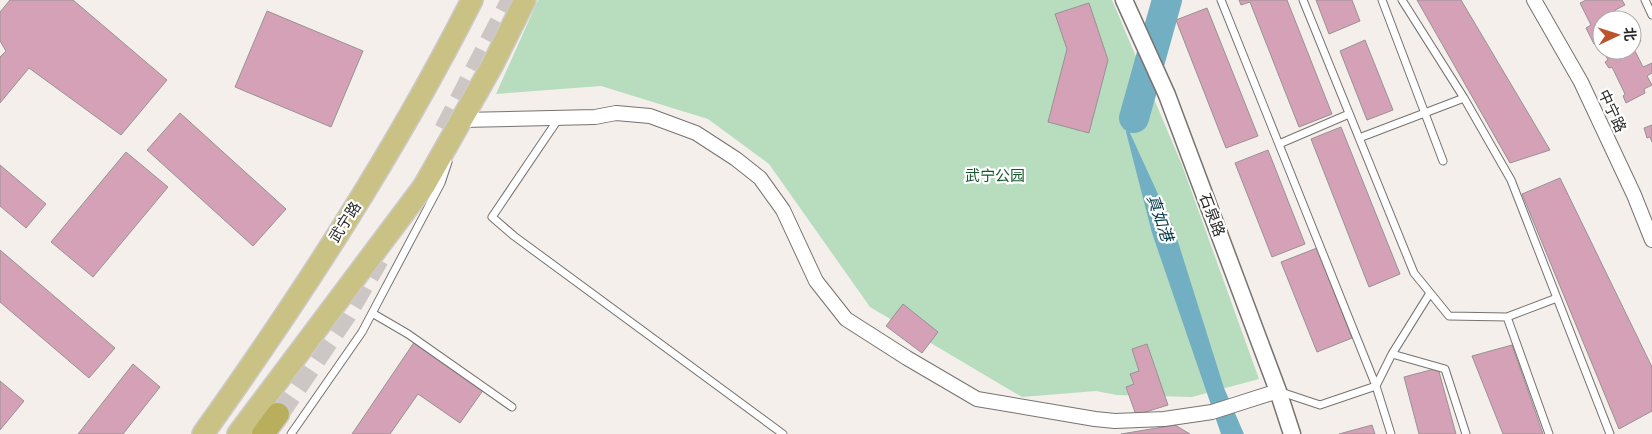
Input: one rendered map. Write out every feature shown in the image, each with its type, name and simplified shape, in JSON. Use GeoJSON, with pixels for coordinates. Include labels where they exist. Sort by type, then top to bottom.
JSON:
{"type":"FeatureCollection","features":[{"type":"Feature","properties":{"kind":"highway"},"geometry":{"type":"LineString","coordinates":[[263,434],[278,414]]}},
{"type":"Feature","properties":{"kind":"main road","name":"武宁路"},"geometry":{"type":"LineString","coordinates":[[203,434],[298,295],[381,166],[472,0]]}},
{"type":"Feature","properties":{"kind":"main road"},"geometry":{"type":"LineString","coordinates":[[238,434],[424,186],[493,64],[525,0]]}},
{"type":"Feature","properties":{"kind":"street","name":"石泉路"},"geometry":{"type":"LineString","coordinates":[[1124,0],[1167,95],[1278,391],[1292,434]]}},
{"type":"Feature","properties":{"kind":"street","name":"中宁路"},"geometry":{"type":"LineString","coordinates":[[1534,0],[1581,82],[1634,195],[1652,240]]}},
{"type":"Feature","properties":{"kind":"street"},"geometry":{"type":"LineString","coordinates":[[461,120],[595,117],[616,113],[650,116],[696,133],[736,159],[760,178],[782,210],[816,281],[846,319],[977,399],[1115,421],[1164,419],[1212,412],[1278,391]]}},
{"type":"Feature","properties":{"kind":"lane"},"geometry":{"type":"LineString","coordinates":[[1221,0],[1376,386],[1391,434]]}},
{"type":"Feature","properties":{"kind":"lane"},"geometry":{"type":"LineString","coordinates":[[1303,0],[1414,273],[1449,316],[1507,317],[1557,298]]}},
{"type":"Feature","properties":{"kind":"lane"},"geometry":{"type":"LineString","coordinates":[[1382,0],[1443,161]]}},
{"type":"Feature","properties":{"kind":"lane"},"geometry":{"type":"LineString","coordinates":[[1402,0],[1464,98],[1511,180],[1610,434]]}},
{"type":"Feature","properties":{"kind":"lane"},"geometry":{"type":"LineString","coordinates":[[1645,0],[1652,15]]}},
{"type":"Feature","properties":{"kind":"lane"},"geometry":{"type":"LineString","coordinates":[[1359,138],[1464,98]]}},
{"type":"Feature","properties":{"kind":"lane"},"geometry":{"type":"LineString","coordinates":[[1279,144],[1349,114]]}},
{"type":"Feature","properties":{"kind":"lane"},"geometry":{"type":"LineString","coordinates":[[559,118],[492,217],[514,236],[783,434]]}},
{"type":"Feature","properties":{"kind":"lane"},"geometry":{"type":"LineString","coordinates":[[291,434],[362,332],[441,182],[461,120]]}},
{"type":"Feature","properties":{"kind":"lane"},"geometry":{"type":"LineString","coordinates":[[1278,391],[1320,405],[1376,386],[1392,354],[1430,293]]}},
{"type":"Feature","properties":{"kind":"lane"},"geometry":{"type":"LineString","coordinates":[[372,313],[408,334],[512,406]]}},
{"type":"Feature","properties":{"kind":"lane"},"geometry":{"type":"LineString","coordinates":[[1507,317],[1548,434]]}},
{"type":"Feature","properties":{"kind":"lane"},"geometry":{"type":"LineString","coordinates":[[1392,354],[1445,368],[1466,434]]}},
{"type":"Feature","properties":{"kind":"green space","name":"武宁公园"},"geometry":{"type":"Polygon","coordinates":[[[538,0],[1112,0],[1182,165],[1259,379],[1192,397],[1117,395],[1096,391],[1022,397],[870,307],[769,164],[708,119],[601,86],[496,94],[538,0]]]}},
{"type":"Feature","properties":{"kind":"water"},"geometry":{"type":"Polygon","coordinates":[[[1158,0],[1178,0],[1163,54],[1154,27],[1154,14],[1158,0]]]}},
{"type":"Feature","properties":{"kind":"water"},"geometry":{"type":"Polygon","coordinates":[[[1136,64],[1145,79],[1130,133],[1174,229],[1224,388],[1244,434],[1221,434],[1152,233],[1126,132],[1136,64]]]}},
{"type":"Feature","properties":{"kind":"building"},"geometry":{"type":"Polygon","coordinates":[[[10,0],[73,0],[167,80],[121,135],[29,68],[0,103],[0,57],[6,51],[0,41],[0,12],[10,0]]]}},
{"type":"Feature","properties":{"kind":"building"},"geometry":{"type":"Polygon","coordinates":[[[1239,0],[1287,0],[1332,114],[1299,127],[1250,2],[1241,5],[1239,0]]]}},
{"type":"Feature","properties":{"kind":"building"},"geometry":{"type":"Polygon","coordinates":[[[1316,0],[1352,0],[1360,21],[1329,34],[1316,0]]]}},
{"type":"Feature","properties":{"kind":"building"},"geometry":{"type":"Polygon","coordinates":[[[1417,0],[1461,0],[1550,150],[1510,163],[1417,0]]]}},
{"type":"Feature","properties":{"kind":"building"},"geometry":{"type":"Polygon","coordinates":[[[1586,0],[1622,0],[1625,5],[1615,10],[1592,10],[1592,40],[1586,28],[1591,25],[1580,3],[1586,0]]]}},
{"type":"Feature","properties":{"kind":"building"},"geometry":{"type":"Polygon","coordinates":[[[1089,3],[1108,60],[1089,133],[1048,122],[1067,49],[1055,14],[1089,3]]]}},
{"type":"Feature","properties":{"kind":"building"},"geometry":{"type":"Polygon","coordinates":[[[1207,8],[1258,136],[1226,148],[1176,20],[1207,8]]]}},
{"type":"Feature","properties":{"kind":"building"},"geometry":{"type":"Polygon","coordinates":[[[267,11],[363,51],[331,127],[235,87],[267,11]]]}},
{"type":"Feature","properties":{"kind":"building"},"geometry":{"type":"Polygon","coordinates":[[[1365,40],[1393,110],[1367,120],[1340,51],[1365,40]]]}},
{"type":"Feature","properties":{"kind":"building"},"geometry":{"type":"Polygon","coordinates":[[[1608,60],[1640,60],[1643,67],[1652,63],[1652,73],[1647,76],[1652,85],[1644,89],[1645,93],[1626,103],[1623,96],[1625,94],[1612,67],[1609,68],[1605,62],[1608,60]]]}},
{"type":"Feature","properties":{"kind":"building"},"geometry":{"type":"Polygon","coordinates":[[[180,113],[286,209],[253,246],[147,150],[180,113]]]}},
{"type":"Feature","properties":{"kind":"building"},"geometry":{"type":"Polygon","coordinates":[[[1652,125],[1652,142],[1650,137],[1647,138],[1644,128],[1652,125]]]}},
{"type":"Feature","properties":{"kind":"building"},"geometry":{"type":"Polygon","coordinates":[[[1341,127],[1400,274],[1369,287],[1311,139],[1341,127]]]}},
{"type":"Feature","properties":{"kind":"building"},"geometry":{"type":"Polygon","coordinates":[[[1268,150],[1305,244],[1272,257],[1235,163],[1268,150]]]}},
{"type":"Feature","properties":{"kind":"building"},"geometry":{"type":"Polygon","coordinates":[[[126,152],[168,187],[93,277],[51,242],[126,152]]]}},
{"type":"Feature","properties":{"kind":"building"},"geometry":{"type":"Polygon","coordinates":[[[0,165],[46,204],[26,228],[0,206],[0,165]]]}},
{"type":"Feature","properties":{"kind":"building"},"geometry":{"type":"Polygon","coordinates":[[[1560,178],[1652,367],[1652,411],[1619,429],[1522,194],[1560,178]]]}},
{"type":"Feature","properties":{"kind":"building"},"geometry":{"type":"Polygon","coordinates":[[[1317,248],[1352,338],[1317,352],[1281,262],[1317,248]]]}},
{"type":"Feature","properties":{"kind":"building"},"geometry":{"type":"Polygon","coordinates":[[[0,250],[115,348],[89,378],[0,302],[0,250]]]}},
{"type":"Feature","properties":{"kind":"building"},"geometry":{"type":"Polygon","coordinates":[[[903,304],[938,332],[922,353],[886,326],[903,304]]]}},
{"type":"Feature","properties":{"kind":"building"},"geometry":{"type":"Polygon","coordinates":[[[415,341],[484,389],[460,423],[418,394],[390,434],[352,434],[415,341]]]}},
{"type":"Feature","properties":{"kind":"building"},"geometry":{"type":"Polygon","coordinates":[[[1147,344],[1168,405],[1136,415],[1126,387],[1134,384],[1130,374],[1139,371],[1132,349],[1147,344]]]}},
{"type":"Feature","properties":{"kind":"building"},"geometry":{"type":"Polygon","coordinates":[[[1512,345],[1543,434],[1503,434],[1472,356],[1512,345]]]}},
{"type":"Feature","properties":{"kind":"building"},"geometry":{"type":"Polygon","coordinates":[[[133,364],[160,387],[123,434],[78,434],[133,364]]]}},
{"type":"Feature","properties":{"kind":"building"},"geometry":{"type":"Polygon","coordinates":[[[1438,368],[1456,434],[1419,434],[1404,377],[1438,368]]]}},
{"type":"Feature","properties":{"kind":"building"},"geometry":{"type":"Polygon","coordinates":[[[0,381],[24,401],[0,430],[0,381]]]}},
{"type":"Feature","properties":{"kind":"building"},"geometry":{"type":"Polygon","coordinates":[[[1175,425],[1190,434],[1121,434],[1175,425]]]}},
{"type":"Feature","properties":{"kind":"building"},"geometry":{"type":"Polygon","coordinates":[[[1372,425],[1375,434],[1339,434],[1372,425]]]}},
{"type":"Feature","properties":{"kind":"waterway","name":"真如港"},"geometry":{"type":"LineString","coordinates":[[1134,118],[1167,0]]}},
{"type":"Feature","properties":{"kind":"tunnel"},"geometry":{"type":"LineString","coordinates":[[445,130],[512,0]]}},
{"type":"Feature","properties":{"kind":"tunnel"},"geometry":{"type":"LineString","coordinates":[[278,414],[346,314],[378,259]]}}]}
